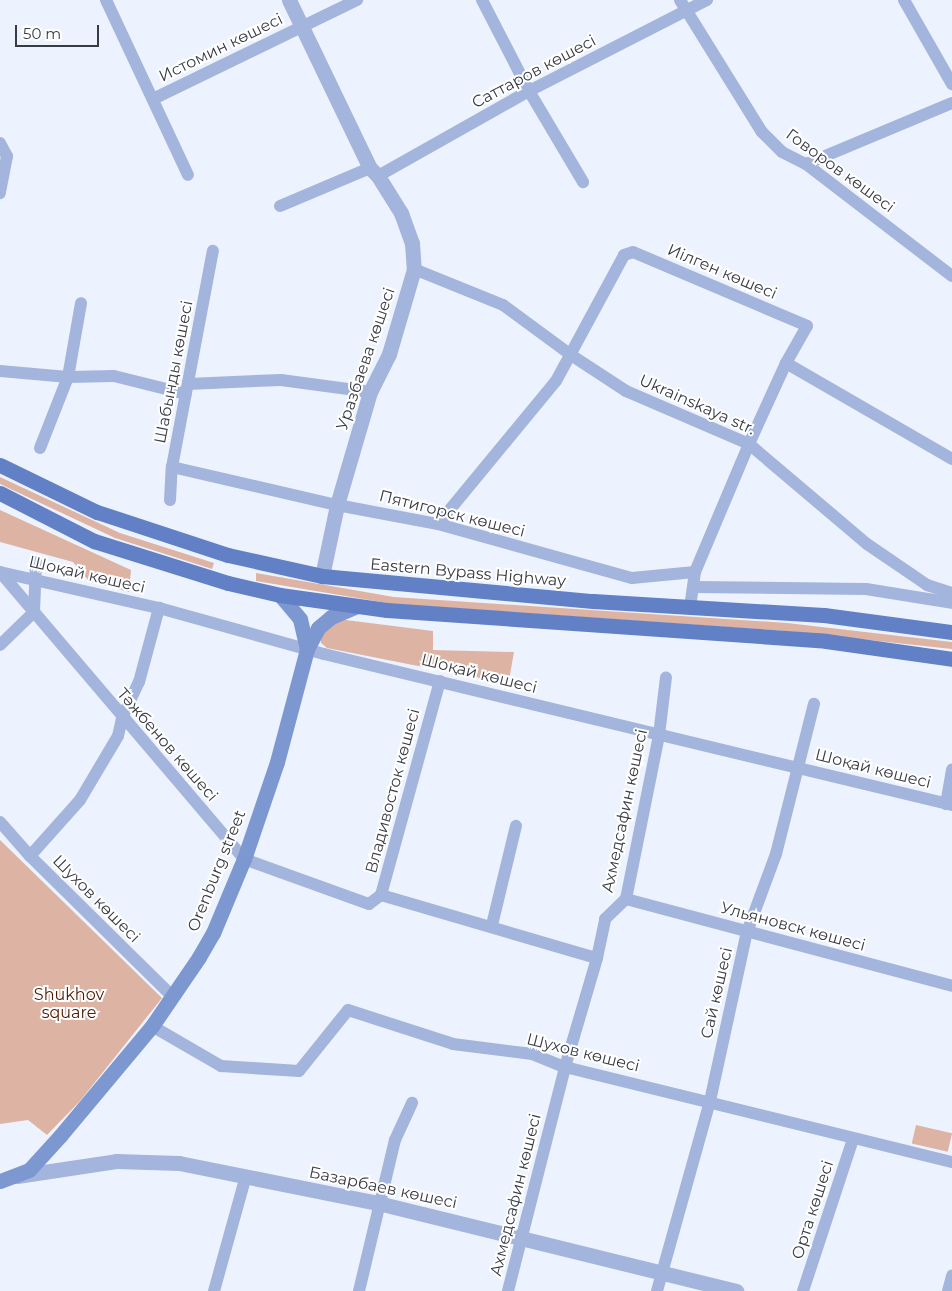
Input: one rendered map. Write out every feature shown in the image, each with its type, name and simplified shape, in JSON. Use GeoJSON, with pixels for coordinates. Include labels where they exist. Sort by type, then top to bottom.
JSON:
{"type":"FeatureCollection","features":[{"type":"Feature","properties":{"kind":"main road","name":"Eastern Bypass Highway"},"geometry":{"type":"LineString","coordinates":[[0,465],[97,512],[228,555],[322,576],[454,590],[824,615],[952,632]]}},
{"type":"Feature","properties":{"kind":"main road"},"geometry":{"type":"LineString","coordinates":[[0,493],[94,541],[228,583],[280,595],[357,606],[816,640],[952,659]]}},
{"type":"Feature","properties":{"kind":"main road"},"geometry":{"type":"LineString","coordinates":[[280,595],[300,619],[307,649]]}},
{"type":"Feature","properties":{"kind":"main road"},"geometry":{"type":"LineString","coordinates":[[307,649],[318,628],[331,617],[357,606]]}},
{"type":"Feature","properties":{"kind":"main road","name":"Orenburg street"},"geometry":{"type":"LineString","coordinates":[[0,1182],[29,1170],[60,1136],[152,1026],[213,933],[244,859],[277,762],[307,649]]}},
{"type":"Feature","properties":{"kind":"street"},"geometry":{"type":"LineString","coordinates":[[106,0],[188,175]]}},
{"type":"Feature","properties":{"kind":"street","name":"Уразбаева көшесі"},"geometry":{"type":"LineString","coordinates":[[289,0],[300,26],[374,172],[401,213],[412,243],[414,269],[389,354],[370,392],[337,505],[322,576]]}},
{"type":"Feature","properties":{"kind":"street","name":"Истомин көшесі"},"geometry":{"type":"LineString","coordinates":[[153,99],[357,0]]}},
{"type":"Feature","properties":{"kind":"street"},"geometry":{"type":"LineString","coordinates":[[482,0],[529,91],[583,182]]}},
{"type":"Feature","properties":{"kind":"street","name":"Саттаров көшесі"},"geometry":{"type":"LineString","coordinates":[[280,206],[374,172],[529,91],[683,5],[707,0]]}},
{"type":"Feature","properties":{"kind":"street"},"geometry":{"type":"LineString","coordinates":[[904,0],[952,84]]}},
{"type":"Feature","properties":{"kind":"street","name":"Говоров көшесі"},"geometry":{"type":"LineString","coordinates":[[683,5],[762,132],[782,152],[806,164],[952,276]]}},
{"type":"Feature","properties":{"kind":"street"},"geometry":{"type":"LineString","coordinates":[[806,164],[952,103]]}},
{"type":"Feature","properties":{"kind":"street"},"geometry":{"type":"LineString","coordinates":[[0,142],[7,156],[0,193]]}},
{"type":"Feature","properties":{"kind":"street","name":"Шабынды көшесі"},"geometry":{"type":"LineString","coordinates":[[170,500],[172,467],[213,251]]}},
{"type":"Feature","properties":{"kind":"street","name":"Иілген көшесі"},"geometry":{"type":"LineString","coordinates":[[571,355],[624,255],[633,252],[807,326],[786,363]]}},
{"type":"Feature","properties":{"kind":"street","name":"Ukrainskaya str."},"geometry":{"type":"LineString","coordinates":[[414,269],[504,305],[571,355],[626,391],[749,444],[867,544],[927,585],[952,593]]}},
{"type":"Feature","properties":{"kind":"street"},"geometry":{"type":"LineString","coordinates":[[40,448],[68,377],[82,303]]}},
{"type":"Feature","properties":{"kind":"street"},"geometry":{"type":"LineString","coordinates":[[438,524],[556,381],[571,355]]}},
{"type":"Feature","properties":{"kind":"street"},"geometry":{"type":"LineString","coordinates":[[690,607],[696,572],[749,444],[786,363],[952,459]]}},
{"type":"Feature","properties":{"kind":"street"},"geometry":{"type":"LineString","coordinates":[[0,371],[68,377],[114,376],[186,389],[281,380],[370,392]]}},
{"type":"Feature","properties":{"kind":"street","name":"Пятигорск көшесі"},"geometry":{"type":"LineString","coordinates":[[172,467],[337,505],[438,524],[632,578],[696,572]]}},
{"type":"Feature","properties":{"kind":"street"},"geometry":{"type":"LineString","coordinates":[[0,645],[34,612],[36,562]]}},
{"type":"Feature","properties":{"kind":"street","name":"Шоқай көшесі"},"geometry":{"type":"LineString","coordinates":[[0,572],[159,608],[307,649],[949,805]]}},
{"type":"Feature","properties":{"kind":"street","name":"Тәжбенов көшесі"},"geometry":{"type":"LineString","coordinates":[[0,572],[122,718],[244,859],[369,904]]}},
{"type":"Feature","properties":{"kind":"street"},"geometry":{"type":"LineString","coordinates":[[693,587],[866,589],[952,603]]}},
{"type":"Feature","properties":{"kind":"street"},"geometry":{"type":"LineString","coordinates":[[30,856],[80,800],[118,736],[122,718],[139,682],[159,608]]}},
{"type":"Feature","properties":{"kind":"street","name":"Ахмедсафин көшесі"},"geometry":{"type":"LineString","coordinates":[[508,1291],[566,1066],[597,958],[605,919],[626,899],[658,735],[666,677]]}},
{"type":"Feature","properties":{"kind":"street","name":"Владивосток көшесі"},"geometry":{"type":"LineString","coordinates":[[369,904],[381,896],[440,681]]}},
{"type":"Feature","properties":{"kind":"street","name":"Сай көшесі"},"geometry":{"type":"LineString","coordinates":[[657,1291],[710,1100],[747,932],[776,854],[796,767],[814,704]]}},
{"type":"Feature","properties":{"kind":"street"},"geometry":{"type":"LineString","coordinates":[[949,805],[952,770]]}},
{"type":"Feature","properties":{"kind":"street","name":"Шухов көшесі"},"geometry":{"type":"LineString","coordinates":[[0,822],[30,856],[173,996]]}},
{"type":"Feature","properties":{"kind":"street"},"geometry":{"type":"LineString","coordinates":[[492,925],[516,826]]}},
{"type":"Feature","properties":{"kind":"street"},"geometry":{"type":"LineString","coordinates":[[381,896],[492,925],[597,958]]}},
{"type":"Feature","properties":{"kind":"street","name":"Ульяновск көшесі"},"geometry":{"type":"LineString","coordinates":[[626,899],[952,986]]}},
{"type":"Feature","properties":{"kind":"street","name":"Шухов көшесі"},"geometry":{"type":"LineString","coordinates":[[152,1026],[221,1066],[299,1072],[348,1010],[453,1044],[532,1054],[566,1066],[710,1100],[853,1139],[952,1162]]}},
{"type":"Feature","properties":{"kind":"street"},"geometry":{"type":"LineString","coordinates":[[358,1291],[382,1204],[394,1140],[412,1103]]}},
{"type":"Feature","properties":{"kind":"street","name":"Орта көшесі"},"geometry":{"type":"LineString","coordinates":[[803,1291],[853,1139]]}},
{"type":"Feature","properties":{"kind":"street","name":"Базарбаев көшесі"},"geometry":{"type":"LineString","coordinates":[[17,1176],[116,1161],[179,1162],[382,1204],[523,1237],[736,1291]]}},
{"type":"Feature","properties":{"kind":"street"},"geometry":{"type":"LineString","coordinates":[[214,1291],[246,1176]]}},
{"type":"Feature","properties":{"kind":"street"},"geometry":{"type":"LineString","coordinates":[[948,1291],[952,1276]]}},
{"type":"Feature","properties":{"kind":"green space"},"geometry":{"type":"Polygon","coordinates":[[[0,477],[120,533],[214,563],[212,569],[115,538],[0,484],[0,477]]]}},
{"type":"Feature","properties":{"kind":"green space"},"geometry":{"type":"Polygon","coordinates":[[[0,510],[131,570],[129,592],[89,581],[73,562],[0,542],[0,510]]]}},
{"type":"Feature","properties":{"kind":"green space"},"geometry":{"type":"Polygon","coordinates":[[[256,573],[394,597],[787,623],[952,642],[952,649],[785,631],[393,604],[256,581],[256,573]]]}},
{"type":"Feature","properties":{"kind":"green space"},"geometry":{"type":"Polygon","coordinates":[[[338,619],[433,631],[433,650],[514,652],[508,686],[481,679],[448,662],[423,667],[327,648],[321,643],[321,633],[338,619]]]}},
{"type":"Feature","properties":{"kind":"green space","name":"Shukhov square"},"geometry":{"type":"Polygon","coordinates":[[[0,840],[162,998],[80,1101],[47,1135],[28,1120],[0,1124],[0,840]]]}},
{"type":"Feature","properties":{"kind":"green space"},"geometry":{"type":"Polygon","coordinates":[[[916,1125],[952,1133],[948,1152],[912,1144],[916,1125]]]}}]}
